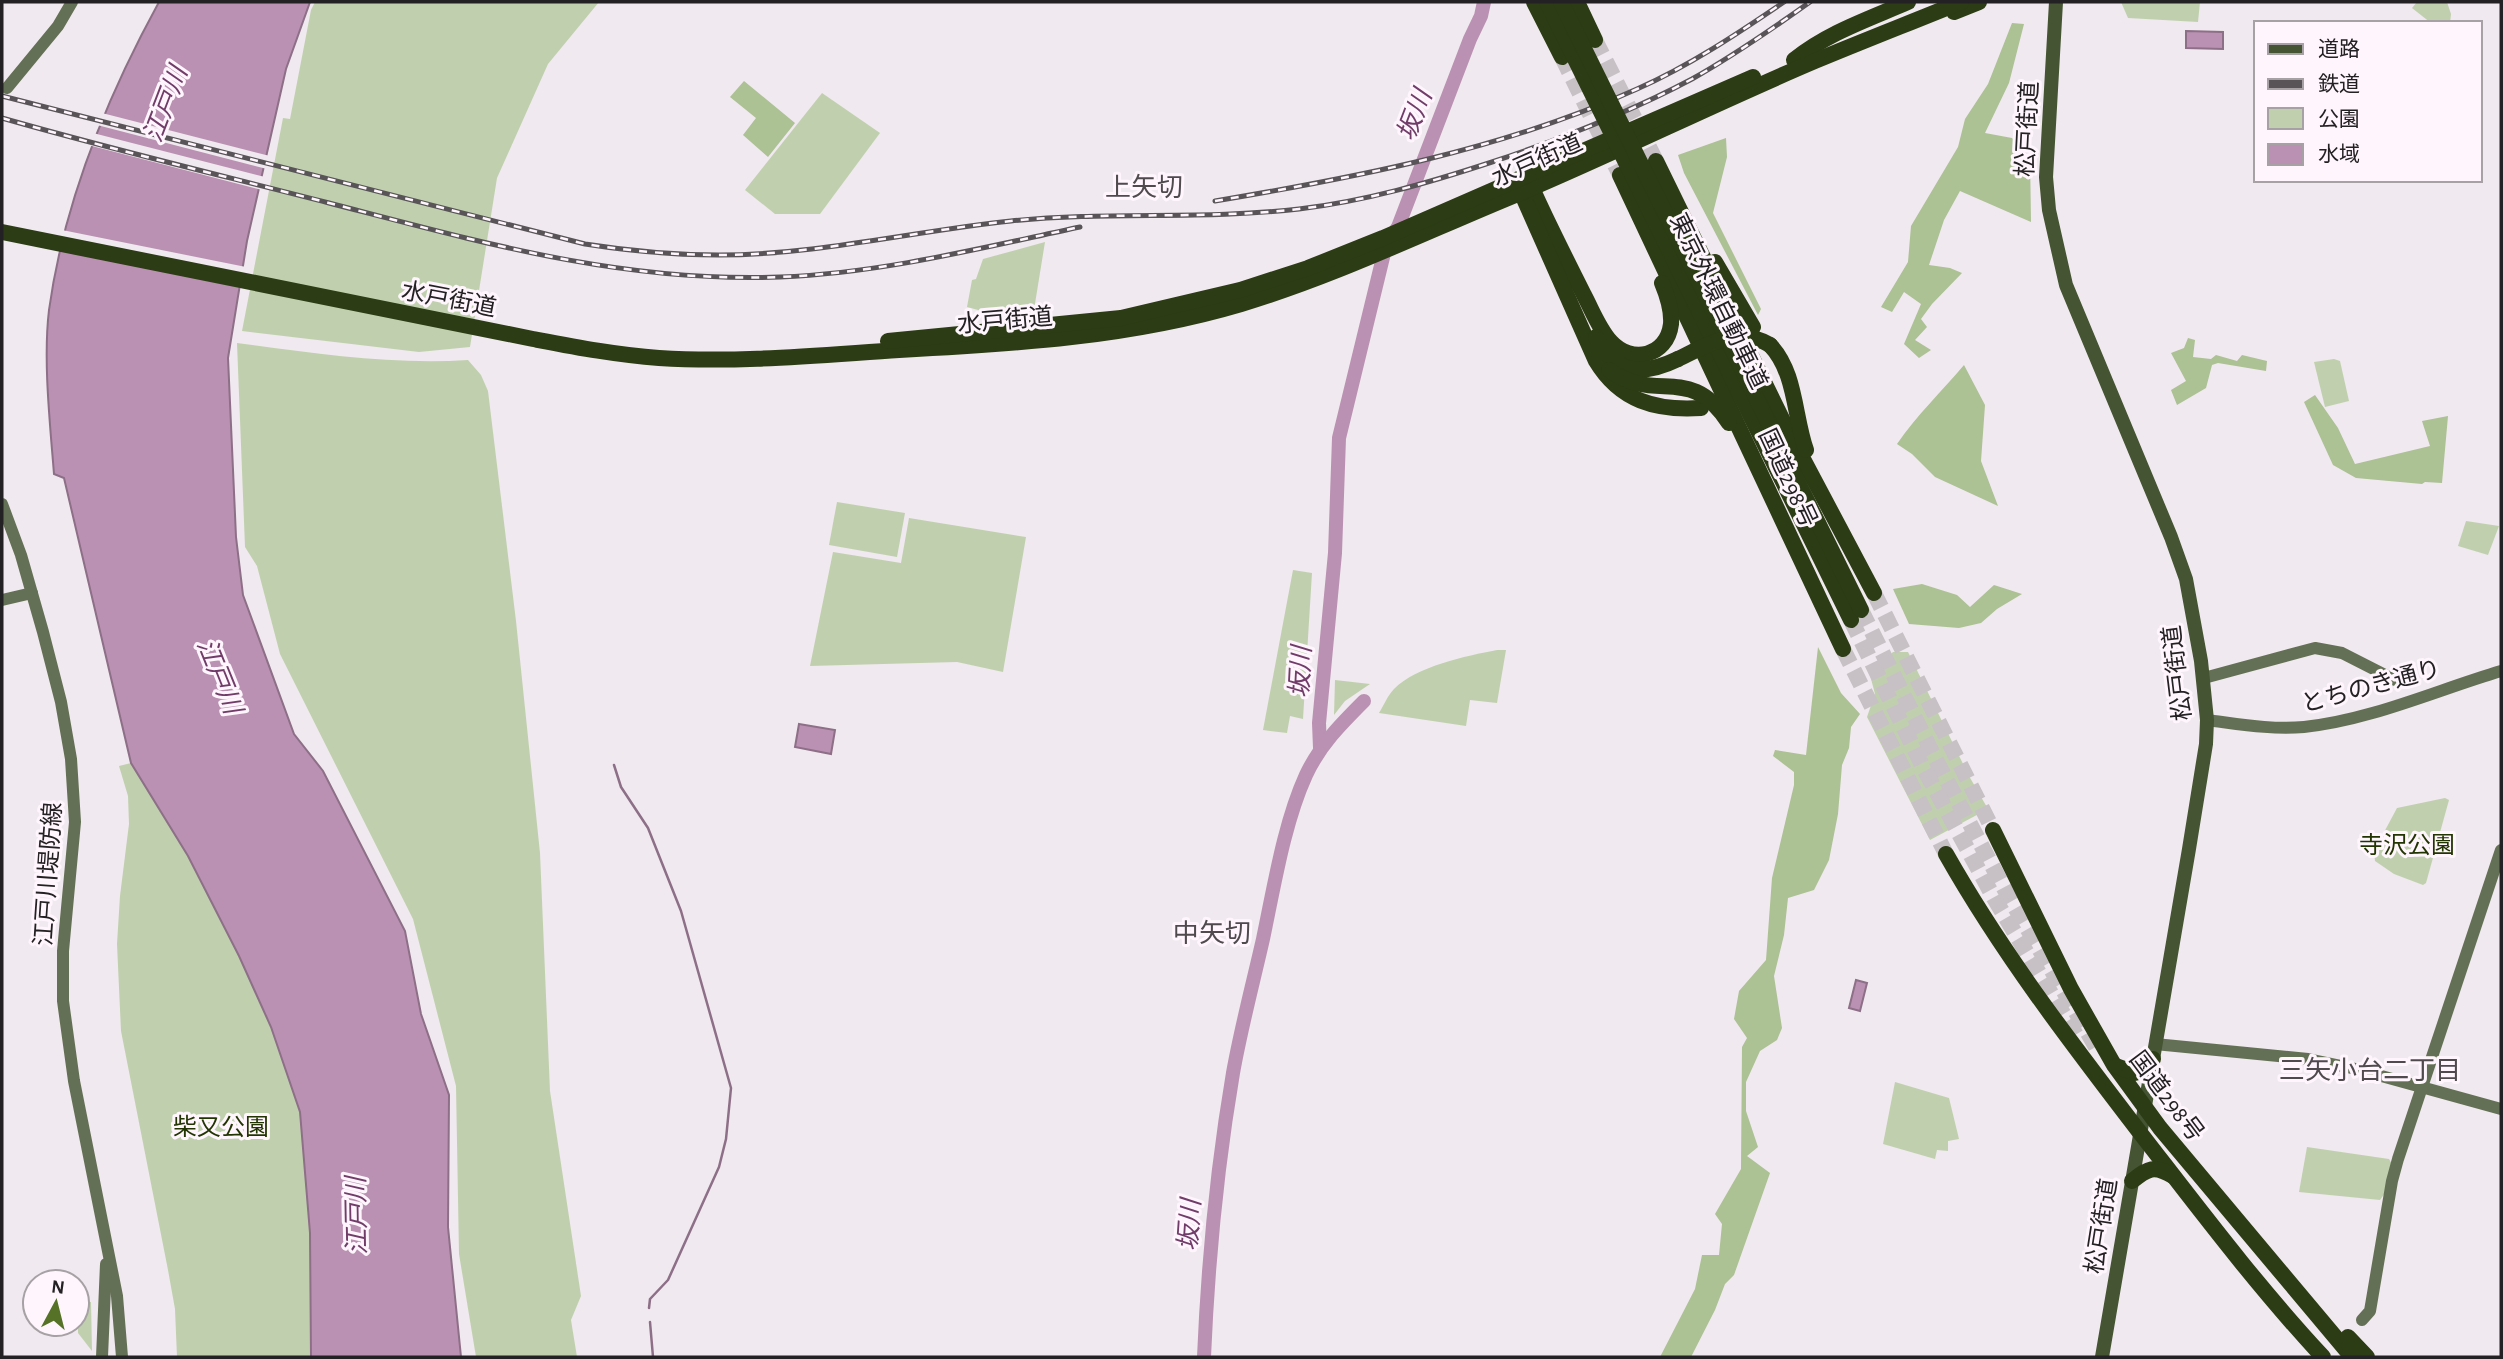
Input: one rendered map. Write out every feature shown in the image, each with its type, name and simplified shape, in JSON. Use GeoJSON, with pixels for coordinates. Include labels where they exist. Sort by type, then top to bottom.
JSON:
{"type":"FeatureCollection","features":[{"type":"Feature","properties":{"kind":"highway"},"geometry":{"type":"LineString","coordinates":[[1534,2],[1562,58]]}},
{"type":"Feature","properties":{"kind":"highway","name":"東京外環自動車道"},"geometry":{"type":"LineString","coordinates":[[1547,2],[1856,615],[1561,2]]}},
{"type":"Feature","properties":{"kind":"highway"},"geometry":{"type":"LineString","coordinates":[[1577,2],[1595,40]]}},
{"type":"Feature","properties":{"kind":"highway"},"geometry":{"type":"LineString","coordinates":[[1794,60],[1808,48],[1835,34],[1908,2]]}},
{"type":"Feature","properties":{"kind":"highway","name":"水戸街道"},"geometry":{"type":"LineString","coordinates":[[1380,246],[1403,243],[1794,60],[1936,2]]}},
{"type":"Feature","properties":{"kind":"highway","name":"水戸街道"},"geometry":{"type":"LineString","coordinates":[[2,232],[505,330],[661,350],[714,352],[971,346],[1076,337],[1180,320],[1241,303],[1380,246],[1408,227],[1524,186],[1961,2]]}},
{"type":"Feature","properties":{"kind":"highway"},"geometry":{"type":"LineString","coordinates":[[1814,62],[1841,58],[1979,2]]}},
{"type":"Feature","properties":{"kind":"highway","name":"国道298号"},"geometry":{"type":"LineString","coordinates":[[1656,161],[1791,424],[1870,586]]}},
{"type":"Feature","properties":{"kind":"highway","name":"国道298号"},"geometry":{"type":"LineString","coordinates":[[1620,175],[1745,446],[1843,649]]}},
{"type":"Feature","properties":{"kind":"highway"},"geometry":{"type":"LineString","coordinates":[[1669,185],[1753,327]]}},
{"type":"Feature","properties":{"kind":"highway"},"geometry":{"type":"LineString","coordinates":[[1524,186],[1602,330],[1618,349],[1634,355],[1643,355],[1659,349],[1669,334],[1669,306],[1634,208]]}},
{"type":"Feature","properties":{"kind":"highway"},"geometry":{"type":"LineString","coordinates":[[1524,186],[1596,361],[1607,379],[1636,400],[1661,407],[1701,408]]}},
{"type":"Feature","properties":{"kind":"highway","name":"水戸街道"},"geometry":{"type":"LineString","coordinates":[[2,224],[505,330]]}},
{"type":"Feature","properties":{"kind":"highway"},"geometry":{"type":"LineString","coordinates":[[1571,269],[1598,341],[1614,361],[1630,369],[1647,370],[1731,336],[1751,337],[1770,345],[1786,369],[1791,424]]}},
{"type":"Feature","properties":{"kind":"highway"},"geometry":{"type":"LineString","coordinates":[[1593,351],[1610,371],[1630,383],[1641,386],[1683,387],[1705,396],[1725,417],[1745,446]]}},
{"type":"Feature","properties":{"kind":"highway","name":"国道298号"},"geometry":{"type":"LineString","coordinates":[[1993,830],[2071,989],[2113,1065],[2352,1357]]}},
{"type":"Feature","properties":{"kind":"highway","name":"国道298号"},"geometry":{"type":"LineString","coordinates":[[1946,854],[2032,987],[2140,1132],[2258,1285],[2322,1357]]}},
{"type":"Feature","properties":{"kind":"highway"},"geometry":{"type":"LineString","coordinates":[[2113,1065],[2135,1073],[2141,1071],[2154,1051]]}},
{"type":"Feature","properties":{"kind":"highway"},"geometry":{"type":"LineString","coordinates":[[2132,1181],[2148,1169],[2162,1170],[2173,1176]]}},
{"type":"Feature","properties":{"kind":"highway"},"geometry":{"type":"LineString","coordinates":[[2225,1205],[2288,1266],[2367,1357]]}},
{"type":"Feature","properties":{"kind":"highway"},"geometry":{"type":"LineString","coordinates":[[2222,1238],[2244,1279],[2308,1357]]}},
{"type":"Feature","properties":{"kind":"main road","name":"松戸街道"},"geometry":{"type":"LineString","coordinates":[[2056,2],[2046,185],[2057,251],[2076,314],[2179,558],[2190,597],[2204,678],[2207,720],[2203,765],[2102,1357]]}},
{"type":"Feature","properties":{"kind":"street"},"geometry":{"type":"LineString","coordinates":[[7,88],[58,26],[72,2]]}},
{"type":"Feature","properties":{"kind":"street","name":"江戸川堤防線"},"geometry":{"type":"LineString","coordinates":[[2,504],[32,593],[61,702],[74,779],[75,822],[63,951],[63,1001],[74,1081],[117,1296],[122,1357]]}},
{"type":"Feature","properties":{"kind":"street"},"geometry":{"type":"LineString","coordinates":[[2,600],[32,593]]}},
{"type":"Feature","properties":{"kind":"street"},"geometry":{"type":"LineString","coordinates":[[2204,678],[2315,648],[2342,653],[2395,680]]}},
{"type":"Feature","properties":{"kind":"street","name":"とちのき通り"},"geometry":{"type":"LineString","coordinates":[[2207,720],[2271,728],[2335,722],[2501,671]]}},
{"type":"Feature","properties":{"kind":"street"},"geometry":{"type":"LineString","coordinates":[[2362,1320],[2370,1311],[2392,1181],[2501,850]]}},
{"type":"Feature","properties":{"kind":"street"},"geometry":{"type":"LineString","coordinates":[[2154,1051],[2308,1059],[2356,1069],[2501,1109]]}},
{"type":"Feature","properties":{"kind":"street","name":"江戸川堤防線"},"geometry":{"type":"LineString","coordinates":[[103,1357],[108,1254]]}},
{"type":"Feature","properties":{"kind":"green space"},"geometry":{"type":"Polygon","coordinates":[[[315,2],[599,2],[548,64],[497,178],[470,347],[419,352],[242,331],[283,118],[290,119],[311,10],[315,2]]]}},
{"type":"Feature","properties":{"kind":"green space"},"geometry":{"type":"Polygon","coordinates":[[[2121,2],[2200,2],[2198,22],[2128,18],[2121,2]]]}},
{"type":"Feature","properties":{"kind":"green space"},"geometry":{"type":"Polygon","coordinates":[[[2417,2],[2447,2],[2450,21],[2428,21],[2412,8],[2417,2]]]}},
{"type":"Feature","properties":{"kind":"green space"},"geometry":{"type":"Polygon","coordinates":[[[2012,23],[2024,24],[2009,83],[1985,133],[2012,138],[2030,157],[2031,222],[1960,191],[1944,220],[1929,265],[1962,273],[1921,319],[1927,327],[1915,340],[1931,350],[1919,358],[1904,344],[1921,304],[1904,292],[1892,312],[1881,307],[1908,262],[1911,226],[1958,147],[1965,119],[1988,84],[2012,23]]]}},
{"type":"Feature","properties":{"kind":"green space"},"geometry":{"type":"Polygon","coordinates":[[[744,81],[795,123],[768,157],[743,135],[756,118],[730,97],[744,81]]]}},
{"type":"Feature","properties":{"kind":"green space"},"geometry":{"type":"Polygon","coordinates":[[[822,93],[880,133],[820,214],[775,214],[745,190],[822,93]]]}},
{"type":"Feature","properties":{"kind":"green space"},"geometry":{"type":"Polygon","coordinates":[[[1726,138],[1727,157],[1713,213],[1761,309],[1758,315],[1684,173],[1678,155],[1726,138]]]}},
{"type":"Feature","properties":{"kind":"green space"},"geometry":{"type":"Polygon","coordinates":[[[1045,242],[1033,316],[1004,317],[967,307],[972,280],[976,279],[983,259],[1045,242]]]}},
{"type":"Feature","properties":{"kind":"green space"},"geometry":{"type":"Polygon","coordinates":[[[2188,338],[2195,340],[2193,357],[2211,359],[2216,355],[2237,361],[2242,355],[2267,361],[2266,371],[2218,363],[2212,365],[2206,388],[2177,405],[2171,390],[2186,381],[2171,353],[2184,348],[2188,338]]]}},
{"type":"Feature","properties":{"kind":"green space"},"geometry":{"type":"Polygon","coordinates":[[[237,343],[381,359],[468,360],[481,375],[488,391],[540,853],[550,1091],[581,1296],[571,1320],[577,1357],[476,1357],[459,1254],[456,1086],[413,919],[280,654],[257,566],[245,547],[237,343]]]}},
{"type":"Feature","properties":{"kind":"green space"},"geometry":{"type":"Polygon","coordinates":[[[2334,359],[2340,361],[2349,401],[2325,407],[2314,362],[2334,359]]]}},
{"type":"Feature","properties":{"kind":"green space"},"geometry":{"type":"Polygon","coordinates":[[[1964,365],[1985,405],[1981,461],[1998,506],[1935,477],[1912,454],[1897,444],[1964,365]]]}},
{"type":"Feature","properties":{"kind":"green space"},"geometry":{"type":"Polygon","coordinates":[[[2315,395],[2338,428],[2355,464],[2430,446],[2422,421],[2448,416],[2442,483],[2422,484],[2356,478],[2333,465],[2304,402],[2315,395]]]}},
{"type":"Feature","properties":{"kind":"green space"},"geometry":{"type":"Polygon","coordinates":[[[837,502],[905,513],[897,557],[829,545],[837,502]]]}},
{"type":"Feature","properties":{"kind":"green space"},"geometry":{"type":"Polygon","coordinates":[[[909,518],[1026,537],[1003,672],[957,662],[810,666],[833,552],[901,563],[909,518]]]}},
{"type":"Feature","properties":{"kind":"green space"},"geometry":{"type":"Polygon","coordinates":[[[2466,521],[2499,526],[2488,555],[2458,546],[2466,521]]]}},
{"type":"Feature","properties":{"kind":"green space"},"geometry":{"type":"Polygon","coordinates":[[[1293,570],[1312,573],[1303,719],[1290,716],[1287,733],[1263,730],[1293,570]]]}},
{"type":"Feature","properties":{"kind":"green space"},"geometry":{"type":"Polygon","coordinates":[[[1922,584],[1957,595],[1970,607],[1994,585],[2022,594],[1997,609],[1981,623],[1959,628],[1909,624],[1893,589],[1922,584]]]}},
{"type":"Feature","properties":{"kind":"green space"},"geometry":{"type":"Polygon","coordinates":[[[1818,647],[1841,693],[1860,714],[1851,727],[1849,748],[1842,765],[1838,814],[1829,860],[1814,890],[1788,898],[1784,935],[1774,976],[1782,1028],[1777,1040],[1760,1051],[1746,1082],[1746,1111],[1758,1147],[1747,1156],[1770,1173],[1734,1275],[1725,1284],[1691,1357],[1660,1357],[1695,1289],[1702,1255],[1719,1255],[1722,1224],[1715,1214],[1741,1169],[1742,1047],[1747,1038],[1734,1019],[1739,991],[1766,960],[1772,878],[1794,785],[1794,772],[1773,756],[1775,750],[1806,755],[1818,647]]]}},
{"type":"Feature","properties":{"kind":"green space"},"geometry":{"type":"Polygon","coordinates":[[[1506,650],[1497,703],[1470,700],[1466,726],[1379,713],[1394,689],[1415,674],[1442,663],[1506,650]]]}},
{"type":"Feature","properties":{"kind":"green space"},"geometry":{"type":"Polygon","coordinates":[[[1893,652],[1908,652],[1988,809],[1930,840],[1867,717],[1875,694],[1870,675],[1893,652]]]}},
{"type":"Feature","properties":{"kind":"green space"},"geometry":{"type":"Polygon","coordinates":[[[1335,680],[1370,684],[1345,701],[1334,715],[1335,680]]]}},
{"type":"Feature","properties":{"kind":"green space","name":"柴又公園"},"geometry":{"type":"Polygon","coordinates":[[[131,763],[188,856],[239,956],[271,1027],[300,1112],[310,1233],[311,1357],[177,1357],[175,1309],[121,1031],[117,944],[129,824],[128,796],[119,766],[131,763]]]}},
{"type":"Feature","properties":{"kind":"green space","name":"寺沢公園"},"geometry":{"type":"Polygon","coordinates":[[[2445,798],[2449,800],[2426,883],[2423,885],[2394,874],[2375,861],[2374,851],[2397,808],[2445,798]]]}},
{"type":"Feature","properties":{"kind":"green space"},"geometry":{"type":"Polygon","coordinates":[[[1895,1082],[1949,1098],[1959,1139],[1948,1141],[1948,1151],[1937,1150],[1935,1159],[1883,1144],[1895,1082]]]}},
{"type":"Feature","properties":{"kind":"green space"},"geometry":{"type":"Polygon","coordinates":[[[2307,1147],[2389,1159],[2392,1164],[2385,1193],[2380,1200],[2299,1192],[2307,1147]]]}},
{"type":"Feature","properties":{"kind":"green space"},"geometry":{"type":"Polygon","coordinates":[[[91,1302],[92,1351],[82,1338],[91,1338],[91,1302]]]}},
{"type":"Feature","properties":{"kind":"water","name":"江戸川"},"geometry":{"type":"Polygon","coordinates":[[[159,2],[310,2],[286,69],[247,241],[228,358],[236,537],[243,595],[294,734],[323,771],[405,931],[421,1014],[449,1095],[448,1227],[461,1357],[311,1357],[310,1233],[300,1112],[271,1027],[239,956],[188,856],[131,763],[64,478],[54,474],[47,329],[56,269],[77,190],[105,112],[159,2]]]}},
{"type":"Feature","properties":{"kind":"water"},"geometry":{"type":"Polygon","coordinates":[[[2186,31],[2223,32],[2223,49],[2186,48],[2186,31]]]}},
{"type":"Feature","properties":{"kind":"water"},"geometry":{"type":"Polygon","coordinates":[[[799,724],[835,730],[831,754],[795,747],[799,724]]]}},
{"type":"Feature","properties":{"kind":"water"},"geometry":{"type":"Polygon","coordinates":[[[1856,980],[1867,983],[1860,1011],[1849,1008],[1856,980]]]}},
{"type":"Feature","properties":{"kind":"pier"},"geometry":{"type":"Polygon","coordinates":[[[102,113],[270,156],[267,169],[97,125],[102,113]]]}},
{"type":"Feature","properties":{"kind":"pier"},"geometry":{"type":"Polygon","coordinates":[[[93,133],[265,177],[262,190],[88,145],[93,133]]]}},
{"type":"Feature","properties":{"kind":"pier"},"geometry":{"type":"Polygon","coordinates":[[[62,230],[246,267],[243,288],[58,250],[62,230]]]}},
{"type":"Feature","properties":{"kind":"waterway","name":"坂川"},"geometry":{"type":"LineString","coordinates":[[1320,748],[1319,723],[1335,553],[1339,438],[1386,245],[1398,227],[1481,16],[1484,2]]}},
{"type":"Feature","properties":{"kind":"waterway","name":"坂川"},"geometry":{"type":"LineString","coordinates":[[1204,1357],[1214,1215],[1227,1108],[1280,856],[1306,775],[1332,735],[1364,701]]}},
{"type":"Feature","properties":{"kind":"waterway"},"geometry":{"type":"LineString","coordinates":[[614,765],[621,787],[648,828],[681,911],[731,1088],[726,1139],[719,1167],[668,1280],[650,1299],[649,1308]]}},
{"type":"Feature","properties":{"kind":"waterway"},"geometry":{"type":"LineString","coordinates":[[650,1322],[653,1357]]}},
{"type":"Feature","properties":{"kind":"tunnel"},"geometry":{"type":"LineString","coordinates":[[1595,40],[1656,161]]}},
{"type":"Feature","properties":{"kind":"tunnel"},"geometry":{"type":"LineString","coordinates":[[1562,57],[1620,175]]}},
{"type":"Feature","properties":{"kind":"tunnel"},"geometry":{"type":"LineString","coordinates":[[1874,593],[1993,830]]}},
{"type":"Feature","properties":{"kind":"tunnel"},"geometry":{"type":"LineString","coordinates":[[1861,610],[2005,890],[2099,1052]]}},
{"type":"Feature","properties":{"kind":"tunnel"},"geometry":{"type":"LineString","coordinates":[[1851,620],[1924,769],[1994,898],[2079,1040]]}},
{"type":"Feature","properties":{"kind":"tunnel"},"geometry":{"type":"LineString","coordinates":[[1843,649],[1946,854]]}},
{"type":"Feature","properties":{"kind":"railway"},"geometry":{"type":"LineString","coordinates":[[1215,201],[1430,159],[1587,110],[1675,70],[1784,2]]}},
{"type":"Feature","properties":{"kind":"railway"},"geometry":{"type":"LineString","coordinates":[[2,96],[585,244],[669,253],[756,254],[829,247],[1011,221],[1083,216],[1263,212],[1324,206],[1373,196],[1492,162],[1619,114],[1707,70],[1810,2]]}},
{"type":"Feature","properties":{"kind":"railway"},"geometry":{"type":"LineString","coordinates":[[2,118],[496,245],[608,267],[664,273],[721,277],[818,275],[894,265],[1080,227]]}},
{"type":"Feature","properties":{"kind":"district","name":"上矢切"},"geometry":{"type":"Point","coordinates":[1144,187]}},
{"type":"Feature","properties":{"kind":"district","name":"中矢切"},"geometry":{"type":"Point","coordinates":[1212,933]}},
{"type":"Feature","properties":{"kind":"district","name":"三矢小台二丁目"},"geometry":{"type":"Point","coordinates":[2370,1070]}}]}
